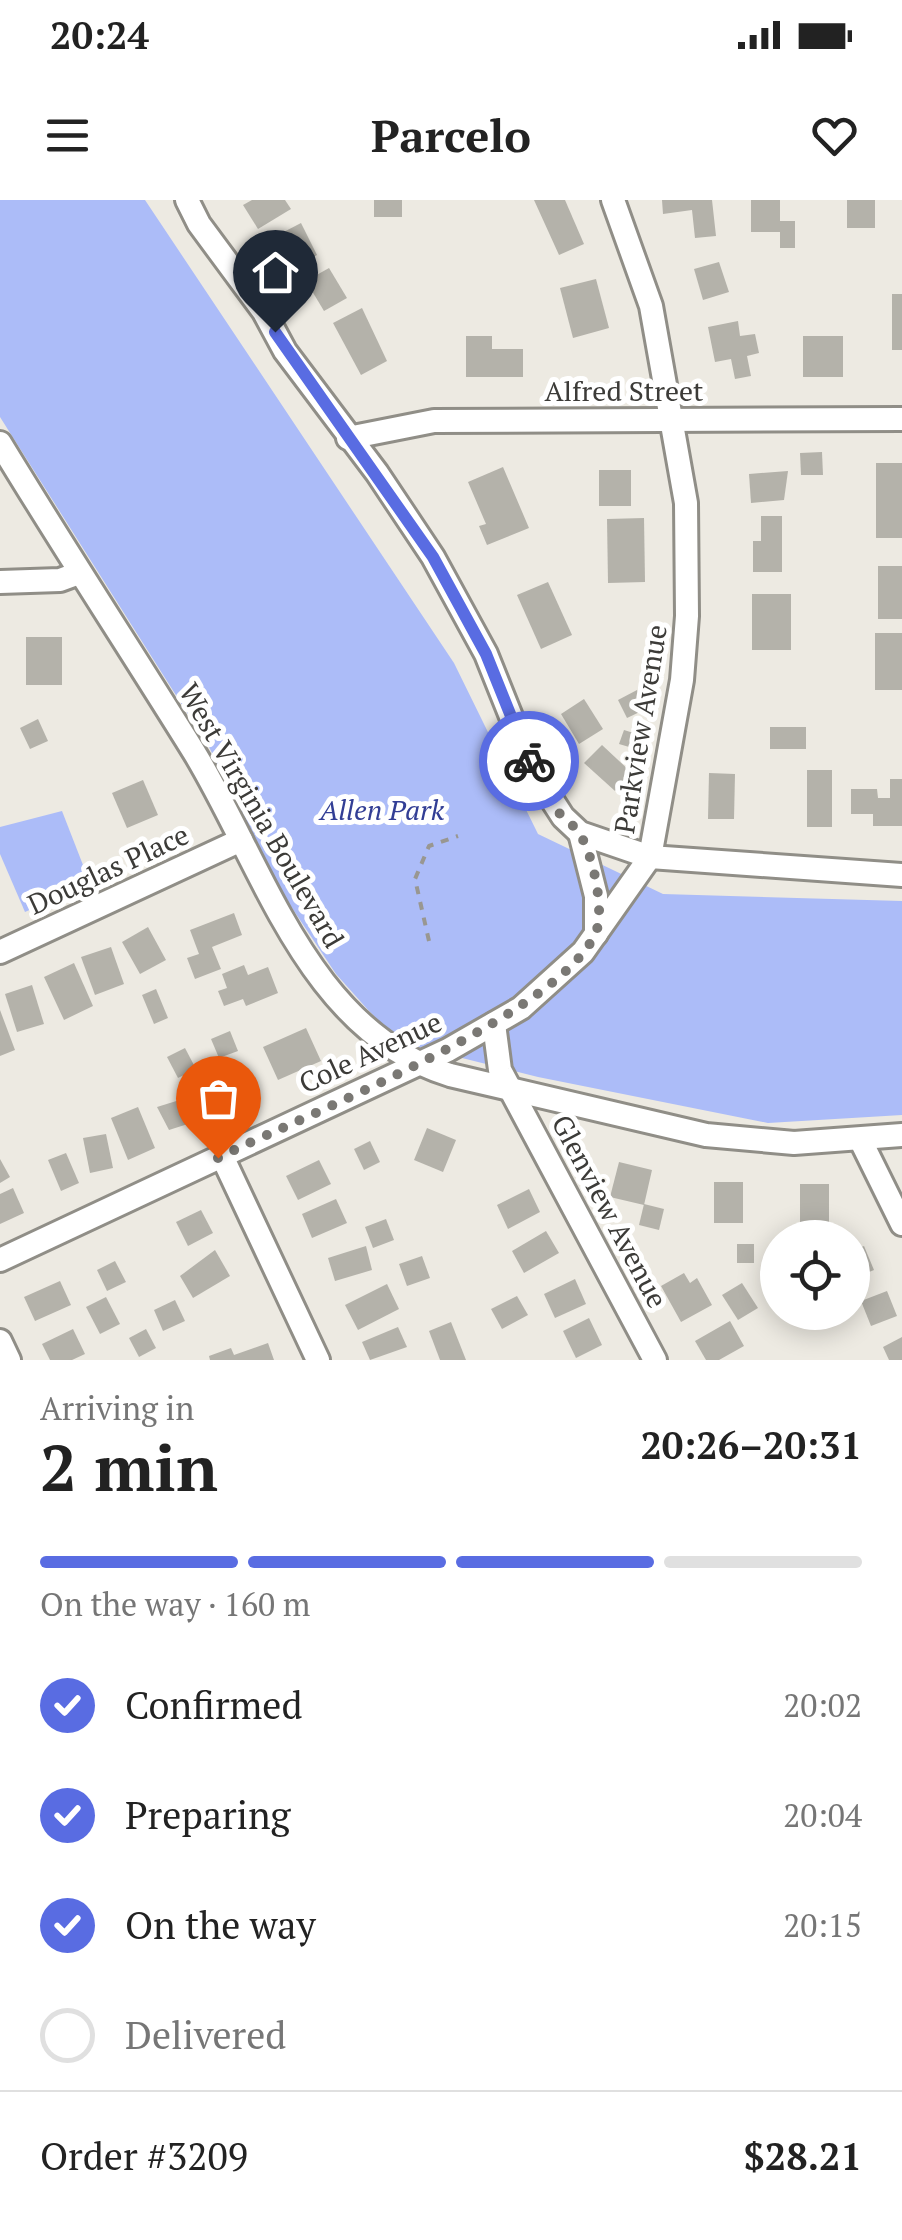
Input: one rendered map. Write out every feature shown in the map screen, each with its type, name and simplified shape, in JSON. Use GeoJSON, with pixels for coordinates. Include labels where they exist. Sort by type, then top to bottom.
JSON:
{"type":"FeatureCollection","features":[{"type":"Feature","properties":{"kind":"street"},"geometry":{"type":"LineString","coordinates":[[187,200],[198,224],[433,557],[486,654],[546,796],[580,833],[596,896],[596,934]]}},
{"type":"Feature","properties":{"kind":"street","name":"Parkview Avenue"},"geometry":{"type":"LineString","coordinates":[[613,200],[651,306],[675,420],[686,503],[687,616],[677,714],[650,857]]}},
{"type":"Feature","properties":{"kind":"street","name":"Alfred Street"},"geometry":{"type":"LineString","coordinates":[[348,438],[434,421],[902,419]]}},
{"type":"Feature","properties":{"kind":"street","name":"West Virginia Boulevard"},"geometry":{"type":"LineString","coordinates":[[0,444],[196,756],[282,920],[328,986],[364,1026],[414,1064],[706,1136],[794,1143],[902,1134]]}},
{"type":"Feature","properties":{"kind":"street"},"geometry":{"type":"LineString","coordinates":[[0,582],[60,580],[78,573]]}},
{"type":"Feature","properties":{"kind":"street"},"geometry":{"type":"LineString","coordinates":[[580,833],[650,857],[902,875]]}},
{"type":"Feature","properties":{"kind":"street","name":"Douglas Place"},"geometry":{"type":"LineString","coordinates":[[0,952],[241,840]]}},
{"type":"Feature","properties":{"kind":"street","name":"Cole Avenue"},"geometry":{"type":"LineString","coordinates":[[0,1260],[494,1024],[551,982],[596,934],[650,857]]}},
{"type":"Feature","properties":{"kind":"street"},"geometry":{"type":"LineString","coordinates":[[494,1024],[496,1057],[510,1090]]}},
{"type":"Feature","properties":{"kind":"street","name":"Glenview Avenue"},"geometry":{"type":"LineString","coordinates":[[510,1090],[655,1360]]}},
{"type":"Feature","properties":{"kind":"street"},"geometry":{"type":"LineString","coordinates":[[860,1138],[902,1224]]}},
{"type":"Feature","properties":{"kind":"street"},"geometry":{"type":"LineString","coordinates":[[222,1156],[318,1360]]}},
{"type":"Feature","properties":{"kind":"street"},"geometry":{"type":"LineString","coordinates":[[0,1341],[9,1360]]}},
{"type":"Feature","properties":{"kind":"path"},"geometry":{"type":"LineString","coordinates":[[429,940],[416,879],[429,846],[458,836]]}},
{"type":"Feature","properties":{"kind":"green space","name":"Allen Park"},"geometry":{"type":"Polygon","coordinates":[[[0,200],[145,200],[454,663],[538,834],[663,894],[902,901],[902,1115],[768,1123],[538,1077],[402,1043],[369,1011],[336,974],[276,884],[210,749],[0,417],[0,200]]]}},
{"type":"Feature","properties":{"kind":"green space"},"geometry":{"type":"Polygon","coordinates":[[[62,811],[90,883],[25,912],[0,854],[0,827],[62,811]]]}},
{"type":"Feature","properties":{"kind":"building"},"geometry":{"type":"Polygon","coordinates":[[[252,200],[285,200],[291,209],[258,229],[243,205],[252,200]]]}},
{"type":"Feature","properties":{"kind":"building"},"geometry":{"type":"Polygon","coordinates":[[[374,200],[402,200],[402,217],[374,217],[374,200]]]}},
{"type":"Feature","properties":{"kind":"building"},"geometry":{"type":"Polygon","coordinates":[[[534,200],[565,200],[584,244],[559,255],[534,200]]]}},
{"type":"Feature","properties":{"kind":"building"},"geometry":{"type":"Polygon","coordinates":[[[662,200],[712,200],[716,236],[695,238],[692,210],[663,214],[662,200]]]}},
{"type":"Feature","properties":{"kind":"building"},"geometry":{"type":"Polygon","coordinates":[[[751,200],[780,200],[780,221],[795,221],[795,248],[780,248],[780,232],[751,232],[751,200]]]}},
{"type":"Feature","properties":{"kind":"building"},"geometry":{"type":"Polygon","coordinates":[[[847,200],[875,200],[875,228],[847,228],[847,200]]]}},
{"type":"Feature","properties":{"kind":"building"},"geometry":{"type":"Polygon","coordinates":[[[301,223],[317,255],[293,268],[276,236],[301,223]]]}},
{"type":"Feature","properties":{"kind":"building"},"geometry":{"type":"Polygon","coordinates":[[[719,262],[729,292],[703,300],[694,269],[719,262]]]}},
{"type":"Feature","properties":{"kind":"building"},"geometry":{"type":"Polygon","coordinates":[[[329,268],[347,298],[324,311],[306,281],[329,268]]]}},
{"type":"Feature","properties":{"kind":"building"},"geometry":{"type":"Polygon","coordinates":[[[596,279],[609,328],[573,338],[560,288],[596,279]]]}},
{"type":"Feature","properties":{"kind":"building"},"geometry":{"type":"Polygon","coordinates":[[[892,294],[902,294],[902,350],[892,350],[892,294]]]}},
{"type":"Feature","properties":{"kind":"building"},"geometry":{"type":"Polygon","coordinates":[[[362,308],[387,361],[361,375],[333,323],[362,308]]]}},
{"type":"Feature","properties":{"kind":"building"},"geometry":{"type":"Polygon","coordinates":[[[738,321],[740,336],[755,334],[759,353],[747,356],[751,376],[735,379],[731,359],[715,362],[708,327],[738,321]]]}},
{"type":"Feature","properties":{"kind":"building"},"geometry":{"type":"Polygon","coordinates":[[[466,336],[492,336],[492,349],[523,349],[523,377],[466,377],[466,336]]]}},
{"type":"Feature","properties":{"kind":"building"},"geometry":{"type":"Polygon","coordinates":[[[803,336],[843,336],[843,377],[803,377],[803,336]]]}},
{"type":"Feature","properties":{"kind":"building"},"geometry":{"type":"Polygon","coordinates":[[[822,452],[823,475],[801,475],[800,453],[822,452]]]}},
{"type":"Feature","properties":{"kind":"building"},"geometry":{"type":"Polygon","coordinates":[[[876,463],[902,463],[902,538],[876,538],[876,463]]]}},
{"type":"Feature","properties":{"kind":"building"},"geometry":{"type":"Polygon","coordinates":[[[503,467],[529,528],[487,545],[479,526],[486,524],[468,482],[503,467]]]}},
{"type":"Feature","properties":{"kind":"building"},"geometry":{"type":"Polygon","coordinates":[[[599,470],[631,470],[631,506],[599,506],[599,470]]]}},
{"type":"Feature","properties":{"kind":"building"},"geometry":{"type":"Polygon","coordinates":[[[788,471],[784,500],[751,503],[749,474],[788,471]]]}},
{"type":"Feature","properties":{"kind":"building"},"geometry":{"type":"Polygon","coordinates":[[[761,516],[782,516],[782,572],[753,572],[753,541],[761,541],[761,516]]]}},
{"type":"Feature","properties":{"kind":"building"},"geometry":{"type":"Polygon","coordinates":[[[644,518],[645,582],[608,583],[607,519],[644,518]]]}},
{"type":"Feature","properties":{"kind":"building"},"geometry":{"type":"Polygon","coordinates":[[[878,566],[902,566],[902,619],[878,619],[878,566]]]}},
{"type":"Feature","properties":{"kind":"building"},"geometry":{"type":"Polygon","coordinates":[[[548,582],[572,635],[541,649],[517,595],[548,582]]]}},
{"type":"Feature","properties":{"kind":"building"},"geometry":{"type":"Polygon","coordinates":[[[752,594],[791,594],[791,650],[752,650],[752,594]]]}},
{"type":"Feature","properties":{"kind":"building"},"geometry":{"type":"Polygon","coordinates":[[[875,633],[902,633],[902,690],[875,690],[875,633]]]}},
{"type":"Feature","properties":{"kind":"building"},"geometry":{"type":"Polygon","coordinates":[[[26,637],[62,637],[62,685],[26,685],[26,637]]]}},
{"type":"Feature","properties":{"kind":"building"},"geometry":{"type":"Polygon","coordinates":[[[637,690],[646,709],[627,718],[618,700],[637,690]]]}},
{"type":"Feature","properties":{"kind":"building"},"geometry":{"type":"Polygon","coordinates":[[[584,699],[603,729],[579,744],[561,714],[584,699]]]}},
{"type":"Feature","properties":{"kind":"building"},"geometry":{"type":"Polygon","coordinates":[[[38,719],[48,741],[30,749],[20,728],[38,719]]]}},
{"type":"Feature","properties":{"kind":"building"},"geometry":{"type":"Polygon","coordinates":[[[770,727],[806,727],[806,749],[770,749],[770,727]]]}},
{"type":"Feature","properties":{"kind":"building"},"geometry":{"type":"Polygon","coordinates":[[[624,730],[640,735],[636,749],[619,744],[624,730]]]}},
{"type":"Feature","properties":{"kind":"building"},"geometry":{"type":"Polygon","coordinates":[[[602,745],[632,773],[615,791],[584,763],[602,745]]]}},
{"type":"Feature","properties":{"kind":"building"},"geometry":{"type":"Polygon","coordinates":[[[807,770],[832,770],[832,827],[807,827],[807,770]]]}},
{"type":"Feature","properties":{"kind":"building"},"geometry":{"type":"Polygon","coordinates":[[[709,773],[735,774],[734,819],[708,819],[709,773]]]}},
{"type":"Feature","properties":{"kind":"building"},"geometry":{"type":"Polygon","coordinates":[[[890,779],[902,779],[902,826],[873,826],[873,814],[851,814],[851,789],[877,789],[878,798],[890,798],[890,779]]]}},
{"type":"Feature","properties":{"kind":"building"},"geometry":{"type":"Polygon","coordinates":[[[143,780],[158,815],[127,828],[112,793],[143,780]]]}},
{"type":"Feature","properties":{"kind":"building"},"geometry":{"type":"Polygon","coordinates":[[[234,913],[242,935],[212,947],[221,969],[195,979],[187,958],[199,954],[190,930],[234,913]]]}},
{"type":"Feature","properties":{"kind":"building"},"geometry":{"type":"Polygon","coordinates":[[[148,927],[166,960],[140,974],[122,942],[148,927]]]}},
{"type":"Feature","properties":{"kind":"building"},"geometry":{"type":"Polygon","coordinates":[[[111,947],[124,984],[95,995],[81,957],[111,947]]]}},
{"type":"Feature","properties":{"kind":"building"},"geometry":{"type":"Polygon","coordinates":[[[74,963],[93,1006],[64,1020],[44,977],[74,963]]]}},
{"type":"Feature","properties":{"kind":"building"},"geometry":{"type":"Polygon","coordinates":[[[244,965],[248,975],[268,967],[278,993],[246,1006],[243,999],[224,1006],[218,991],[227,988],[222,974],[244,965]]]}},
{"type":"Feature","properties":{"kind":"building"},"geometry":{"type":"Polygon","coordinates":[[[32,985],[44,1024],[17,1032],[5,994],[32,985]]]}},
{"type":"Feature","properties":{"kind":"building"},"geometry":{"type":"Polygon","coordinates":[[[156,989],[168,1018],[154,1024],[142,995],[156,989]]]}},
{"type":"Feature","properties":{"kind":"building"},"geometry":{"type":"Polygon","coordinates":[[[0,1010],[15,1050],[0,1056],[0,1010]]]}},
{"type":"Feature","properties":{"kind":"building"},"geometry":{"type":"Polygon","coordinates":[[[306,1028],[321,1061],[278,1080],[263,1047],[306,1028]]]}},
{"type":"Feature","properties":{"kind":"building"},"geometry":{"type":"Polygon","coordinates":[[[230,1031],[238,1051],[219,1058],[211,1039],[230,1031]]]}},
{"type":"Feature","properties":{"kind":"building"},"geometry":{"type":"Polygon","coordinates":[[[185,1048],[196,1069],[178,1078],[167,1057],[185,1048]]]}},
{"type":"Feature","properties":{"kind":"building"},"geometry":{"type":"Polygon","coordinates":[[[186,1098],[194,1122],[169,1130],[157,1107],[186,1098]]]}},
{"type":"Feature","properties":{"kind":"building"},"geometry":{"type":"Polygon","coordinates":[[[138,1107],[155,1148],[128,1160],[111,1118],[138,1107]]]}},
{"type":"Feature","properties":{"kind":"building"},"geometry":{"type":"Polygon","coordinates":[[[427,1128],[456,1140],[443,1172],[414,1160],[427,1128]]]}},
{"type":"Feature","properties":{"kind":"building"},"geometry":{"type":"Polygon","coordinates":[[[106,1134],[113,1168],[90,1173],[83,1138],[106,1134]]]}},
{"type":"Feature","properties":{"kind":"building"},"geometry":{"type":"Polygon","coordinates":[[[370,1141],[380,1162],[364,1170],[354,1149],[370,1141]]]}},
{"type":"Feature","properties":{"kind":"building"},"geometry":{"type":"Polygon","coordinates":[[[66,1153],[79,1183],[61,1191],[48,1160],[66,1153]]]}},
{"type":"Feature","properties":{"kind":"building"},"geometry":{"type":"Polygon","coordinates":[[[0,1159],[10,1177],[0,1183],[0,1159]]]}},
{"type":"Feature","properties":{"kind":"building"},"geometry":{"type":"Polygon","coordinates":[[[319,1160],[331,1184],[298,1200],[286,1176],[319,1160]]]}},
{"type":"Feature","properties":{"kind":"building"},"geometry":{"type":"Polygon","coordinates":[[[619,1162],[652,1170],[644,1205],[610,1197],[619,1162]]]}},
{"type":"Feature","properties":{"kind":"building"},"geometry":{"type":"Polygon","coordinates":[[[714,1182],[743,1182],[743,1223],[714,1223],[714,1182]]]}},
{"type":"Feature","properties":{"kind":"building"},"geometry":{"type":"Polygon","coordinates":[[[800,1184],[829,1184],[829,1220],[800,1220],[800,1184]]]}},
{"type":"Feature","properties":{"kind":"building"},"geometry":{"type":"Polygon","coordinates":[[[13,1188],[24,1213],[0,1224],[0,1194],[13,1188]]]}},
{"type":"Feature","properties":{"kind":"building"},"geometry":{"type":"Polygon","coordinates":[[[529,1189],[540,1212],[508,1229],[497,1205],[529,1189]]]}},
{"type":"Feature","properties":{"kind":"building"},"geometry":{"type":"Polygon","coordinates":[[[336,1199],[347,1223],[312,1238],[302,1214],[336,1199]]]}},
{"type":"Feature","properties":{"kind":"building"},"geometry":{"type":"Polygon","coordinates":[[[644,1204],[664,1209],[659,1230],[639,1225],[644,1204]]]}},
{"type":"Feature","properties":{"kind":"building"},"geometry":{"type":"Polygon","coordinates":[[[201,1210],[213,1233],[188,1246],[176,1222],[201,1210]]]}},
{"type":"Feature","properties":{"kind":"building"},"geometry":{"type":"Polygon","coordinates":[[[386,1219],[394,1240],[373,1248],[365,1227],[386,1219]]]}},
{"type":"Feature","properties":{"kind":"building"},"geometry":{"type":"Polygon","coordinates":[[[546,1231],[559,1253],[524,1273],[512,1251],[546,1231]]]}},
{"type":"Feature","properties":{"kind":"building"},"geometry":{"type":"Polygon","coordinates":[[[737,1244],[754,1244],[754,1263],[737,1263],[737,1244]]]}},
{"type":"Feature","properties":{"kind":"building"},"geometry":{"type":"Polygon","coordinates":[[[366,1246],[372,1270],[335,1281],[328,1258],[366,1246]]]}},
{"type":"Feature","properties":{"kind":"building"},"geometry":{"type":"Polygon","coordinates":[[[215,1250],[230,1276],[193,1298],[180,1276],[215,1250]]]}},
{"type":"Feature","properties":{"kind":"building"},"geometry":{"type":"Polygon","coordinates":[[[422,1256],[430,1278],[407,1286],[399,1264],[422,1256]]]}},
{"type":"Feature","properties":{"kind":"building"},"geometry":{"type":"Polygon","coordinates":[[[115,1261],[126,1282],[107,1291],[97,1270],[115,1261]]]}},
{"type":"Feature","properties":{"kind":"building"},"geometry":{"type":"Polygon","coordinates":[[[684,1273],[690,1283],[697,1278],[712,1305],[681,1322],[661,1286],[684,1273]]]}},
{"type":"Feature","properties":{"kind":"building"},"geometry":{"type":"Polygon","coordinates":[[[575,1279],[586,1304],[555,1318],[544,1294],[575,1279]]]}},
{"type":"Feature","properties":{"kind":"building"},"geometry":{"type":"Polygon","coordinates":[[[60,1281],[71,1305],[35,1321],[24,1297],[60,1281]]]}},
{"type":"Feature","properties":{"kind":"building"},"geometry":{"type":"Polygon","coordinates":[[[742,1283],[758,1308],[738,1320],[722,1295],[742,1283]]]}},
{"type":"Feature","properties":{"kind":"building"},"geometry":{"type":"Polygon","coordinates":[[[387,1284],[399,1309],[358,1330],[345,1305],[387,1284]]]}},
{"type":"Feature","properties":{"kind":"building"},"geometry":{"type":"Polygon","coordinates":[[[887,1291],[897,1316],[871,1326],[870,1298],[887,1291]]]}},
{"type":"Feature","properties":{"kind":"building"},"geometry":{"type":"Polygon","coordinates":[[[517,1296],[528,1315],[502,1329],[491,1309],[517,1296]]]}},
{"type":"Feature","properties":{"kind":"building"},"geometry":{"type":"Polygon","coordinates":[[[106,1297],[120,1324],[100,1334],[86,1307],[106,1297]]]}},
{"type":"Feature","properties":{"kind":"building"},"geometry":{"type":"Polygon","coordinates":[[[175,1300],[185,1321],[163,1331],[154,1310],[175,1300]]]}},
{"type":"Feature","properties":{"kind":"building"},"geometry":{"type":"Polygon","coordinates":[[[589,1318],[602,1345],[576,1358],[563,1331],[589,1318]]]}},
{"type":"Feature","properties":{"kind":"building"},"geometry":{"type":"Polygon","coordinates":[[[730,1321],[744,1346],[719,1360],[706,1360],[695,1341],[730,1321]]]}},
{"type":"Feature","properties":{"kind":"building"},"geometry":{"type":"Polygon","coordinates":[[[451,1322],[466,1360],[440,1360],[429,1331],[451,1322]]]}},
{"type":"Feature","properties":{"kind":"building"},"geometry":{"type":"Polygon","coordinates":[[[398,1327],[407,1347],[370,1360],[362,1342],[398,1327]]]}},
{"type":"Feature","properties":{"kind":"building"},"geometry":{"type":"Polygon","coordinates":[[[73,1329],[85,1354],[72,1360],[50,1360],[42,1344],[73,1329]]]}},
{"type":"Feature","properties":{"kind":"building"},"geometry":{"type":"Polygon","coordinates":[[[146,1329],[156,1348],[139,1357],[129,1338],[146,1329]]]}},
{"type":"Feature","properties":{"kind":"building"},"geometry":{"type":"Polygon","coordinates":[[[902,1337],[902,1360],[889,1360],[883,1347],[902,1337]]]}},
{"type":"Feature","properties":{"kind":"building"},"geometry":{"type":"Polygon","coordinates":[[[268,1343],[274,1360],[210,1360],[209,1356],[231,1348],[234,1355],[268,1343]]]}},
{"type":"Feature","properties":{"kind":"way so far"},"geometry":{"type":"LineString","coordinates":[[218,1158],[448,1050],[522,1008],[582,952],[599,923],[593,874],[580,833],[546,796],[529,761]]}},
{"type":"Feature","properties":{"kind":"route"},"geometry":{"type":"LineString","coordinates":[[275,332],[433,557],[486,654],[529,761]]}}]}
